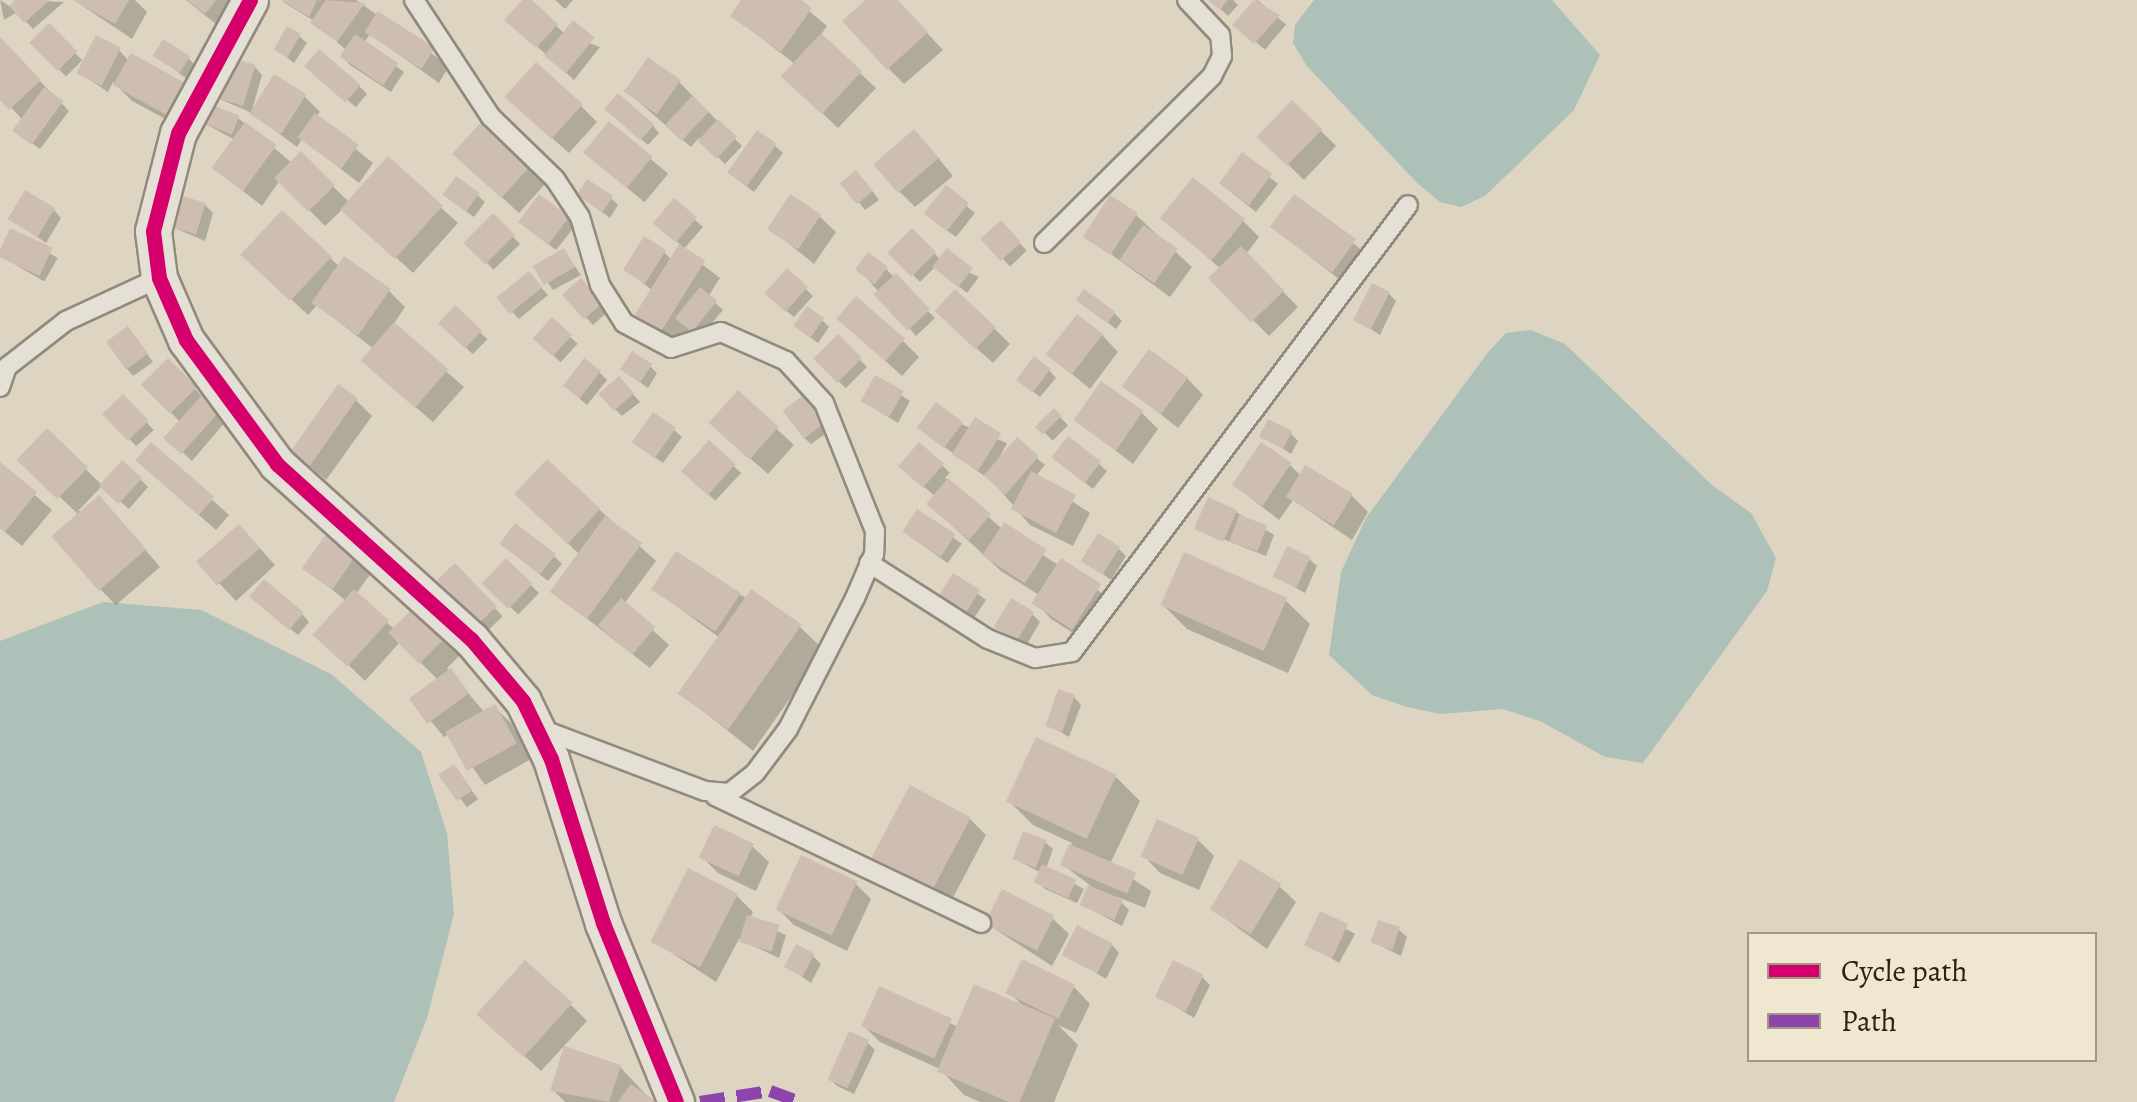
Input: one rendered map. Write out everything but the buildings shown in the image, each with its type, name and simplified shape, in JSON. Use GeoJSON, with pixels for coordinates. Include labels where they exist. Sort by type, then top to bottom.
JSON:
{"type":"FeatureCollection","features":[{"type":"Feature","properties":{"kind":"street"},"geometry":{"type":"LineString","coordinates":[[250,0],[173,148],[153,231],[159,278],[186,340],[277,464],[471,640],[523,701],[536,727],[603,923],[676,1102]]}},
{"type":"Feature","properties":{"kind":"lane"},"geometry":{"type":"LineString","coordinates":[[414,0],[491,117],[556,179],[572,204],[600,285],[624,324],[671,348],[721,332],[744,338],[786,362],[824,404],[875,530],[869,563],[788,729],[755,773],[729,793],[705,792]]}},
{"type":"Feature","properties":{"kind":"lane"},"geometry":{"type":"LineString","coordinates":[[1044,243],[1212,76],[1222,56],[1220,35],[1187,0]]}},
{"type":"Feature","properties":{"kind":"lane"},"geometry":{"type":"LineString","coordinates":[[869,563],[988,639],[1035,658],[1072,652],[1408,205]]}},
{"type":"Feature","properties":{"kind":"lane"},"geometry":{"type":"LineString","coordinates":[[0,386],[7,367],[66,321],[159,278]]}},
{"type":"Feature","properties":{"kind":"lane"},"geometry":{"type":"LineString","coordinates":[[536,727],[705,792],[981,922]]}},
{"type":"Feature","properties":{"kind":"shaded area"},"geometry":{"type":"Polygon","coordinates":[[[1314,0],[1552,0],[1600,55],[1574,110],[1485,196],[1461,207],[1440,202],[1417,183],[1306,65],[1293,43],[1295,25],[1314,0]]]}},
{"type":"Feature","properties":{"kind":"shaded area"},"geometry":{"type":"Polygon","coordinates":[[[1531,330],[1565,344],[1713,486],[1751,513],[1776,558],[1767,591],[1643,763],[1605,757],[1540,721],[1502,709],[1441,714],[1372,695],[1329,655],[1341,572],[1366,518],[1489,351],[1506,333],[1531,330]]]}},
{"type":"Feature","properties":{"kind":"shaded area"},"geometry":{"type":"Polygon","coordinates":[[[103,602],[201,610],[331,674],[421,752],[447,833],[454,914],[427,1018],[394,1102],[0,1102],[0,641],[103,602]]]}},
{"type":"Feature","properties":{"kind":"marked path"},"geometry":{"type":"LineString","coordinates":[[700,1102],[770,1091],[801,1102]]}},
{"type":"Feature","properties":{"kind":"cycle path"},"geometry":{"type":"LineString","coordinates":[[250,0],[178,133],[153,231],[159,278],[186,340],[277,464],[471,639],[523,701],[551,759],[603,923],[676,1102]]}}]}
